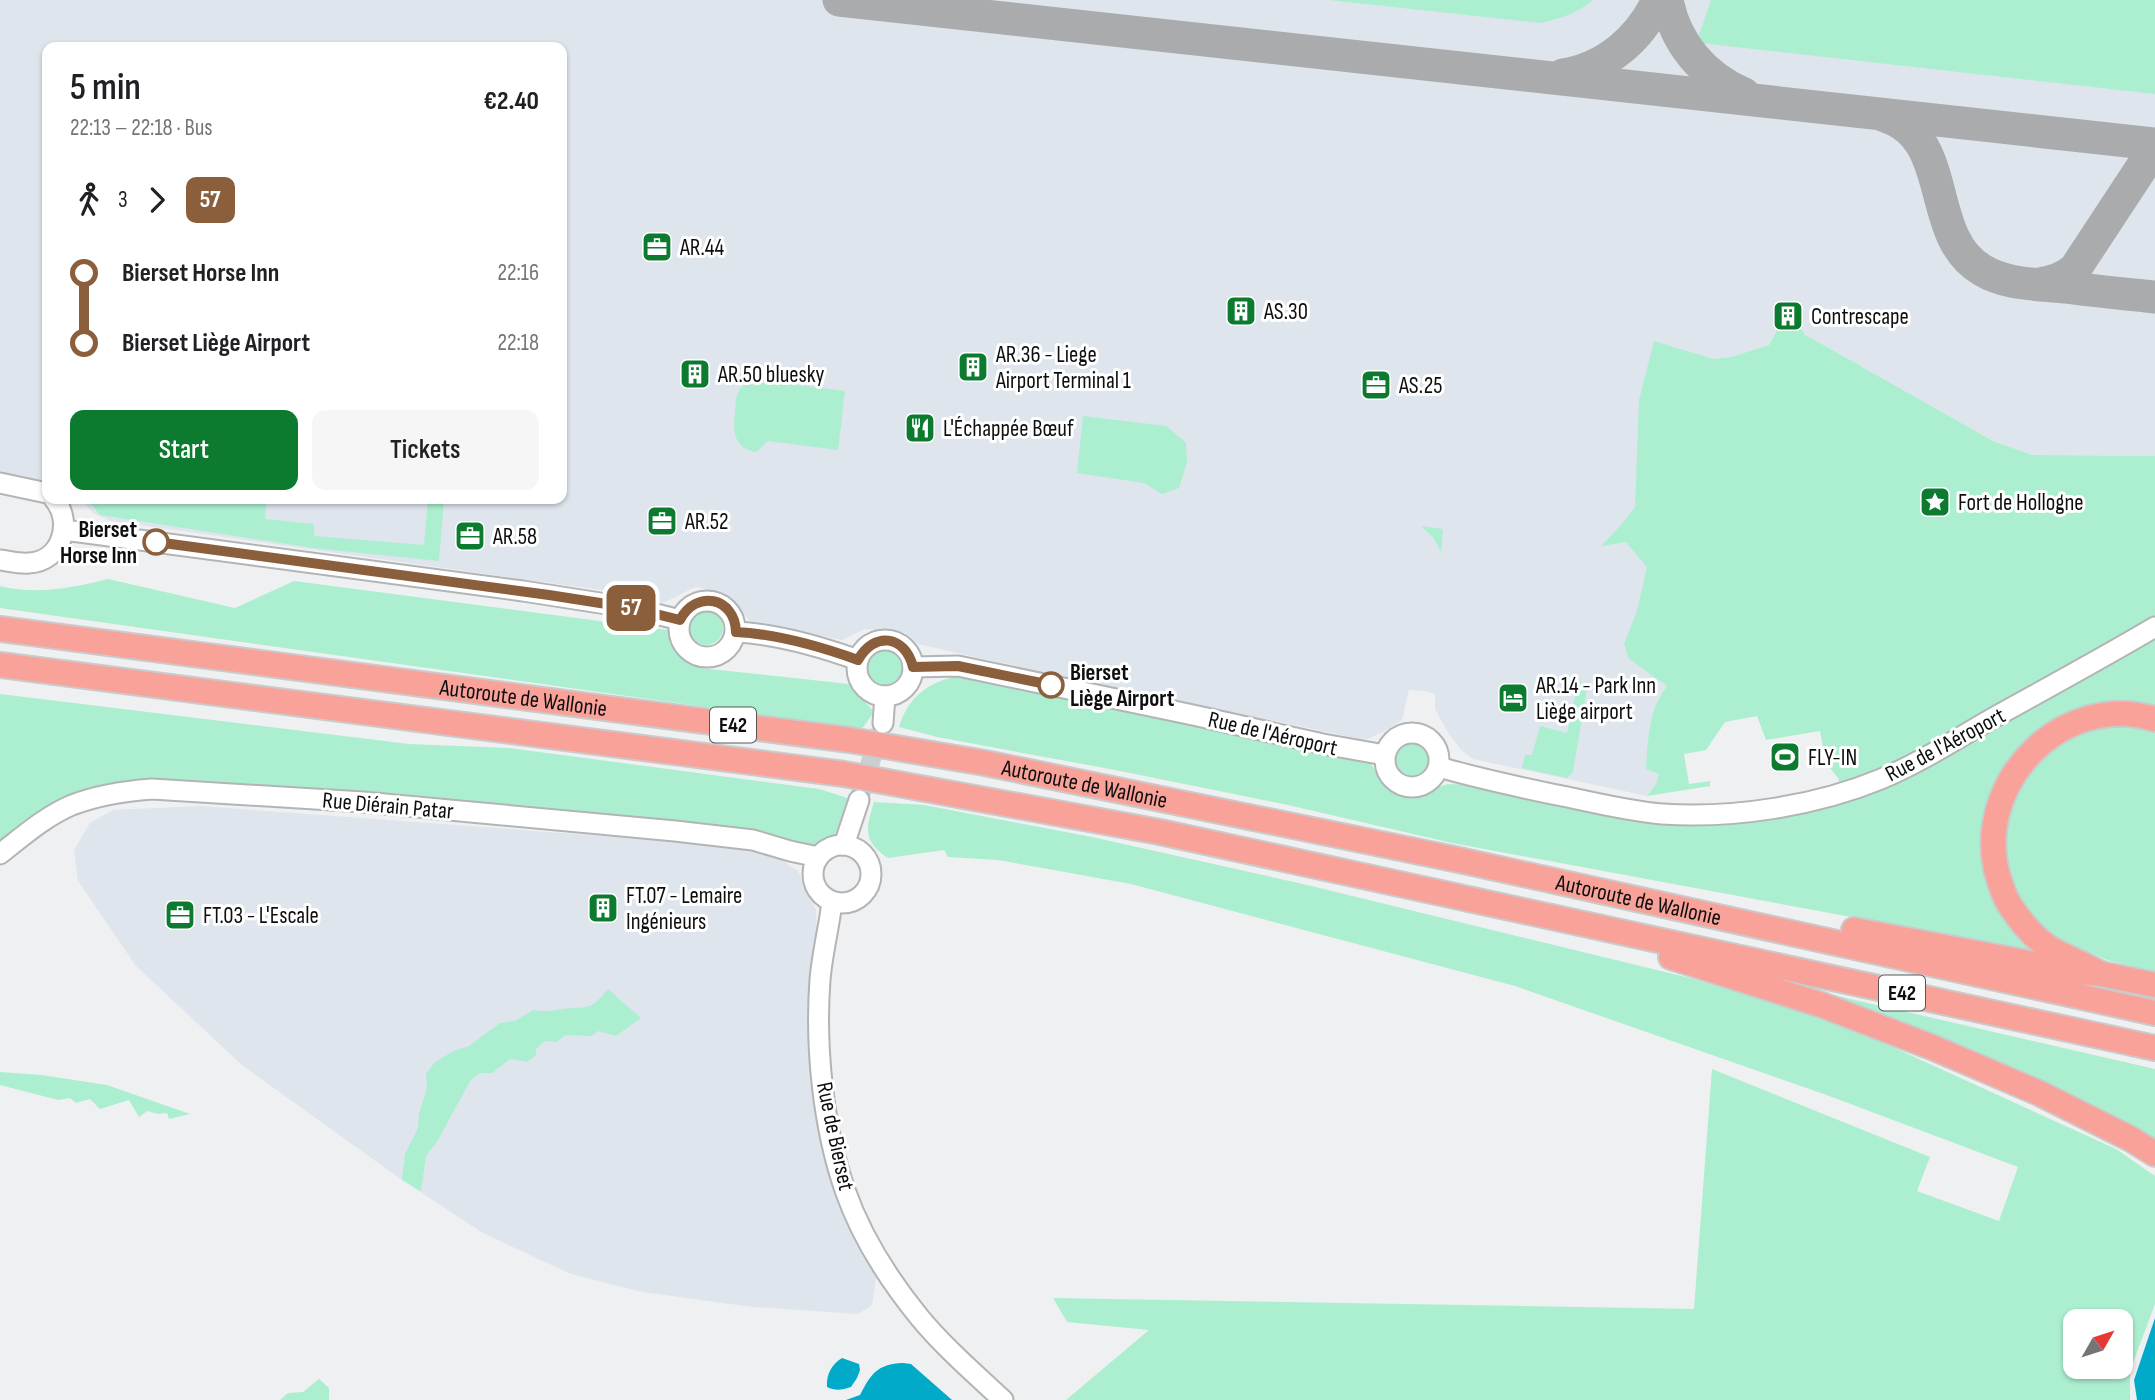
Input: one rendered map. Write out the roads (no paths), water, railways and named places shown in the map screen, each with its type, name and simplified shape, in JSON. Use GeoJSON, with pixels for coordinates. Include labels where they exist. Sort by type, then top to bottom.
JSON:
{"type":"FeatureCollection","features":[{"type":"Feature","properties":{"kind":"highway","name":"Autoroute de Wallonie"},"geometry":{"type":"LineString","coordinates":[[0,629],[850,740],[985,763],[1459,860],[2155,1013]]}},
{"type":"Feature","properties":{"kind":"highway","name":"Autoroute de Wallonie"},"geometry":{"type":"LineString","coordinates":[[6,668],[844,774],[1160,832],[2155,1048]]}},
{"type":"Feature","properties":{"kind":"highway"},"geometry":{"type":"LineString","coordinates":[[2101,974],[2052,949],[2036,937],[2007,901],[1992,850],[1998,806],[2018,768],[2033,750],[2053,734],[2096,716],[2132,715],[2155,719]]}},
{"type":"Feature","properties":{"kind":"highway"},"geometry":{"type":"LineString","coordinates":[[1760,926],[1787,918],[2155,985]]}},
{"type":"Feature","properties":{"kind":"highway"},"geometry":{"type":"LineString","coordinates":[[1649,939],[1672,958],[1822,1004],[1934,1048],[2039,1093],[2131,1139],[2155,1154]]}},
{"type":"Feature","properties":{"kind":"main road"},"geometry":{"type":"LineString","coordinates":[[0,483],[42,492]]}},
{"type":"Feature","properties":{"kind":"main road"},"geometry":{"type":"LineString","coordinates":[[0,560],[29,564],[56,550],[64,530],[61,509],[58,504]]}},
{"type":"Feature","properties":{"kind":"main road"},"geometry":{"type":"LineString","coordinates":[[64,530],[523,591],[632,608],[680,620]]}},
{"type":"Feature","properties":{"kind":"main road"},"geometry":{"type":"LineString","coordinates":[[700,601],[717,602],[733,617],[736,632],[733,642],[717,656],[696,655],[681,641],[680,620],[691,605],[700,601]]}},
{"type":"Feature","properties":{"kind":"main road","name":"Rue de l'Aéroport"},"geometry":{"type":"LineString","coordinates":[[1439,767],[1470,776],[1664,814],[1735,812],[1784,806],[1832,795],[1881,779],[2153,630]]}},
{"type":"Feature","properties":{"kind":"main road"},"geometry":{"type":"LineString","coordinates":[[736,632],[759,633],[822,647],[858,660]]}},
{"type":"Feature","properties":{"kind":"main road"},"geometry":{"type":"LineString","coordinates":[[894,641],[904,647],[911,656],[913,667],[912,678],[905,688],[896,694],[885,696],[875,694],[860,680],[858,660],[872,643],[894,641]]}},
{"type":"Feature","properties":{"kind":"main road","name":"Rue de l'Aéroport"},"geometry":{"type":"LineString","coordinates":[[913,667],[958,666],[1336,747],[1385,755]]}},
{"type":"Feature","properties":{"kind":"main road"},"geometry":{"type":"LineString","coordinates":[[883,723],[885,696]]}},
{"type":"Feature","properties":{"kind":"main road"},"geometry":{"type":"LineString","coordinates":[[1407,733],[1416,733],[1435,745],[1439,755],[1439,767],[1430,781],[1423,786],[1406,788],[1392,779],[1387,772],[1385,755],[1392,741],[1407,733]]}},
{"type":"Feature","properties":{"kind":"main road","name":"Rue Diérain Patar"},"geometry":{"type":"LineString","coordinates":[[0,854],[53,815],[72,805],[121,792],[152,789],[363,802],[753,840],[790,851],[816,866]]}},
{"type":"Feature","properties":{"kind":"main road"},"geometry":{"type":"LineString","coordinates":[[844,845],[859,800]]}},
{"type":"Feature","properties":{"kind":"main road"},"geometry":{"type":"LineString","coordinates":[[844,845],[862,853],[871,872],[870,883],[864,893],[855,900],[832,902],[818,891],[816,866],[834,846],[844,845]]}},
{"type":"Feature","properties":{"kind":"main road","name":"Rue de Bierset"},"geometry":{"type":"LineString","coordinates":[[832,902],[820,980],[819,1037],[824,1096],[834,1153],[845,1191],[862,1229],[898,1288],[942,1343],[1003,1400]]}},
{"type":"Feature","properties":{"kind":"water"},"geometry":{"type":"Polygon","coordinates":[[[2155,1318],[2155,1400],[2137,1400],[2134,1380],[2155,1318]]]}},
{"type":"Feature","properties":{"kind":"water"},"geometry":{"type":"Polygon","coordinates":[[[842,1358],[859,1364],[857,1378],[848,1388],[836,1390],[827,1387],[830,1370],[842,1358]]]}},
{"type":"Feature","properties":{"kind":"water"},"geometry":{"type":"Polygon","coordinates":[[[911,1364],[952,1400],[846,1400],[860,1395],[868,1381],[881,1368],[911,1364]]]}},
{"type":"Feature","properties":{"kind":"tunnel"},"geometry":{"type":"LineString","coordinates":[[859,800],[880,731]]}},
{"type":"Feature","properties":{"kind":"place","name":"AR.44"},"geometry":{"type":"Point","coordinates":[657,247]}},
{"type":"Feature","properties":{"kind":"place","name":"AS.30"},"geometry":{"type":"Point","coordinates":[1241,311]}},
{"type":"Feature","properties":{"kind":"place","name":"Contrescape"},"geometry":{"type":"Point","coordinates":[1788,316]}},
{"type":"Feature","properties":{"kind":"place","name":"AR.36 - Liege Airport Terminal 1"},"geometry":{"type":"Point","coordinates":[973,367]}},
{"type":"Feature","properties":{"kind":"place","name":"AR.50 bluesky"},"geometry":{"type":"Point","coordinates":[695,374]}},
{"type":"Feature","properties":{"kind":"place","name":"AS.25"},"geometry":{"type":"Point","coordinates":[1376,385]}},
{"type":"Feature","properties":{"kind":"place","name":"L'Échappée Bœuf"},"geometry":{"type":"Point","coordinates":[920,428]}},
{"type":"Feature","properties":{"kind":"place","name":"Fort de Hollogne"},"geometry":{"type":"Point","coordinates":[1935,502]}},
{"type":"Feature","properties":{"kind":"place","name":"AR.52"},"geometry":{"type":"Point","coordinates":[662,521]}},
{"type":"Feature","properties":{"kind":"place","name":"AR.58"},"geometry":{"type":"Point","coordinates":[470,536]}},
{"type":"Feature","properties":{"kind":"place","name":"Bierset Horse Inn"},"geometry":{"type":"Point","coordinates":[156,542]}},
{"type":"Feature","properties":{"kind":"place","name":"Bierset Liège Airport"},"geometry":{"type":"Point","coordinates":[1051,685]}},
{"type":"Feature","properties":{"kind":"place","name":"AR.14 - Park Inn Liège airport"},"geometry":{"type":"Point","coordinates":[1513,698]}},
{"type":"Feature","properties":{"kind":"place","name":"FLY-IN"},"geometry":{"type":"Point","coordinates":[1785,757]}},
{"type":"Feature","properties":{"kind":"place","name":"FT.07 - Lemaire Ingénieurs"},"geometry":{"type":"Point","coordinates":[603,908]}},
{"type":"Feature","properties":{"kind":"place","name":"FT.03 - L'Escale"},"geometry":{"type":"Point","coordinates":[180,915]}}]}
